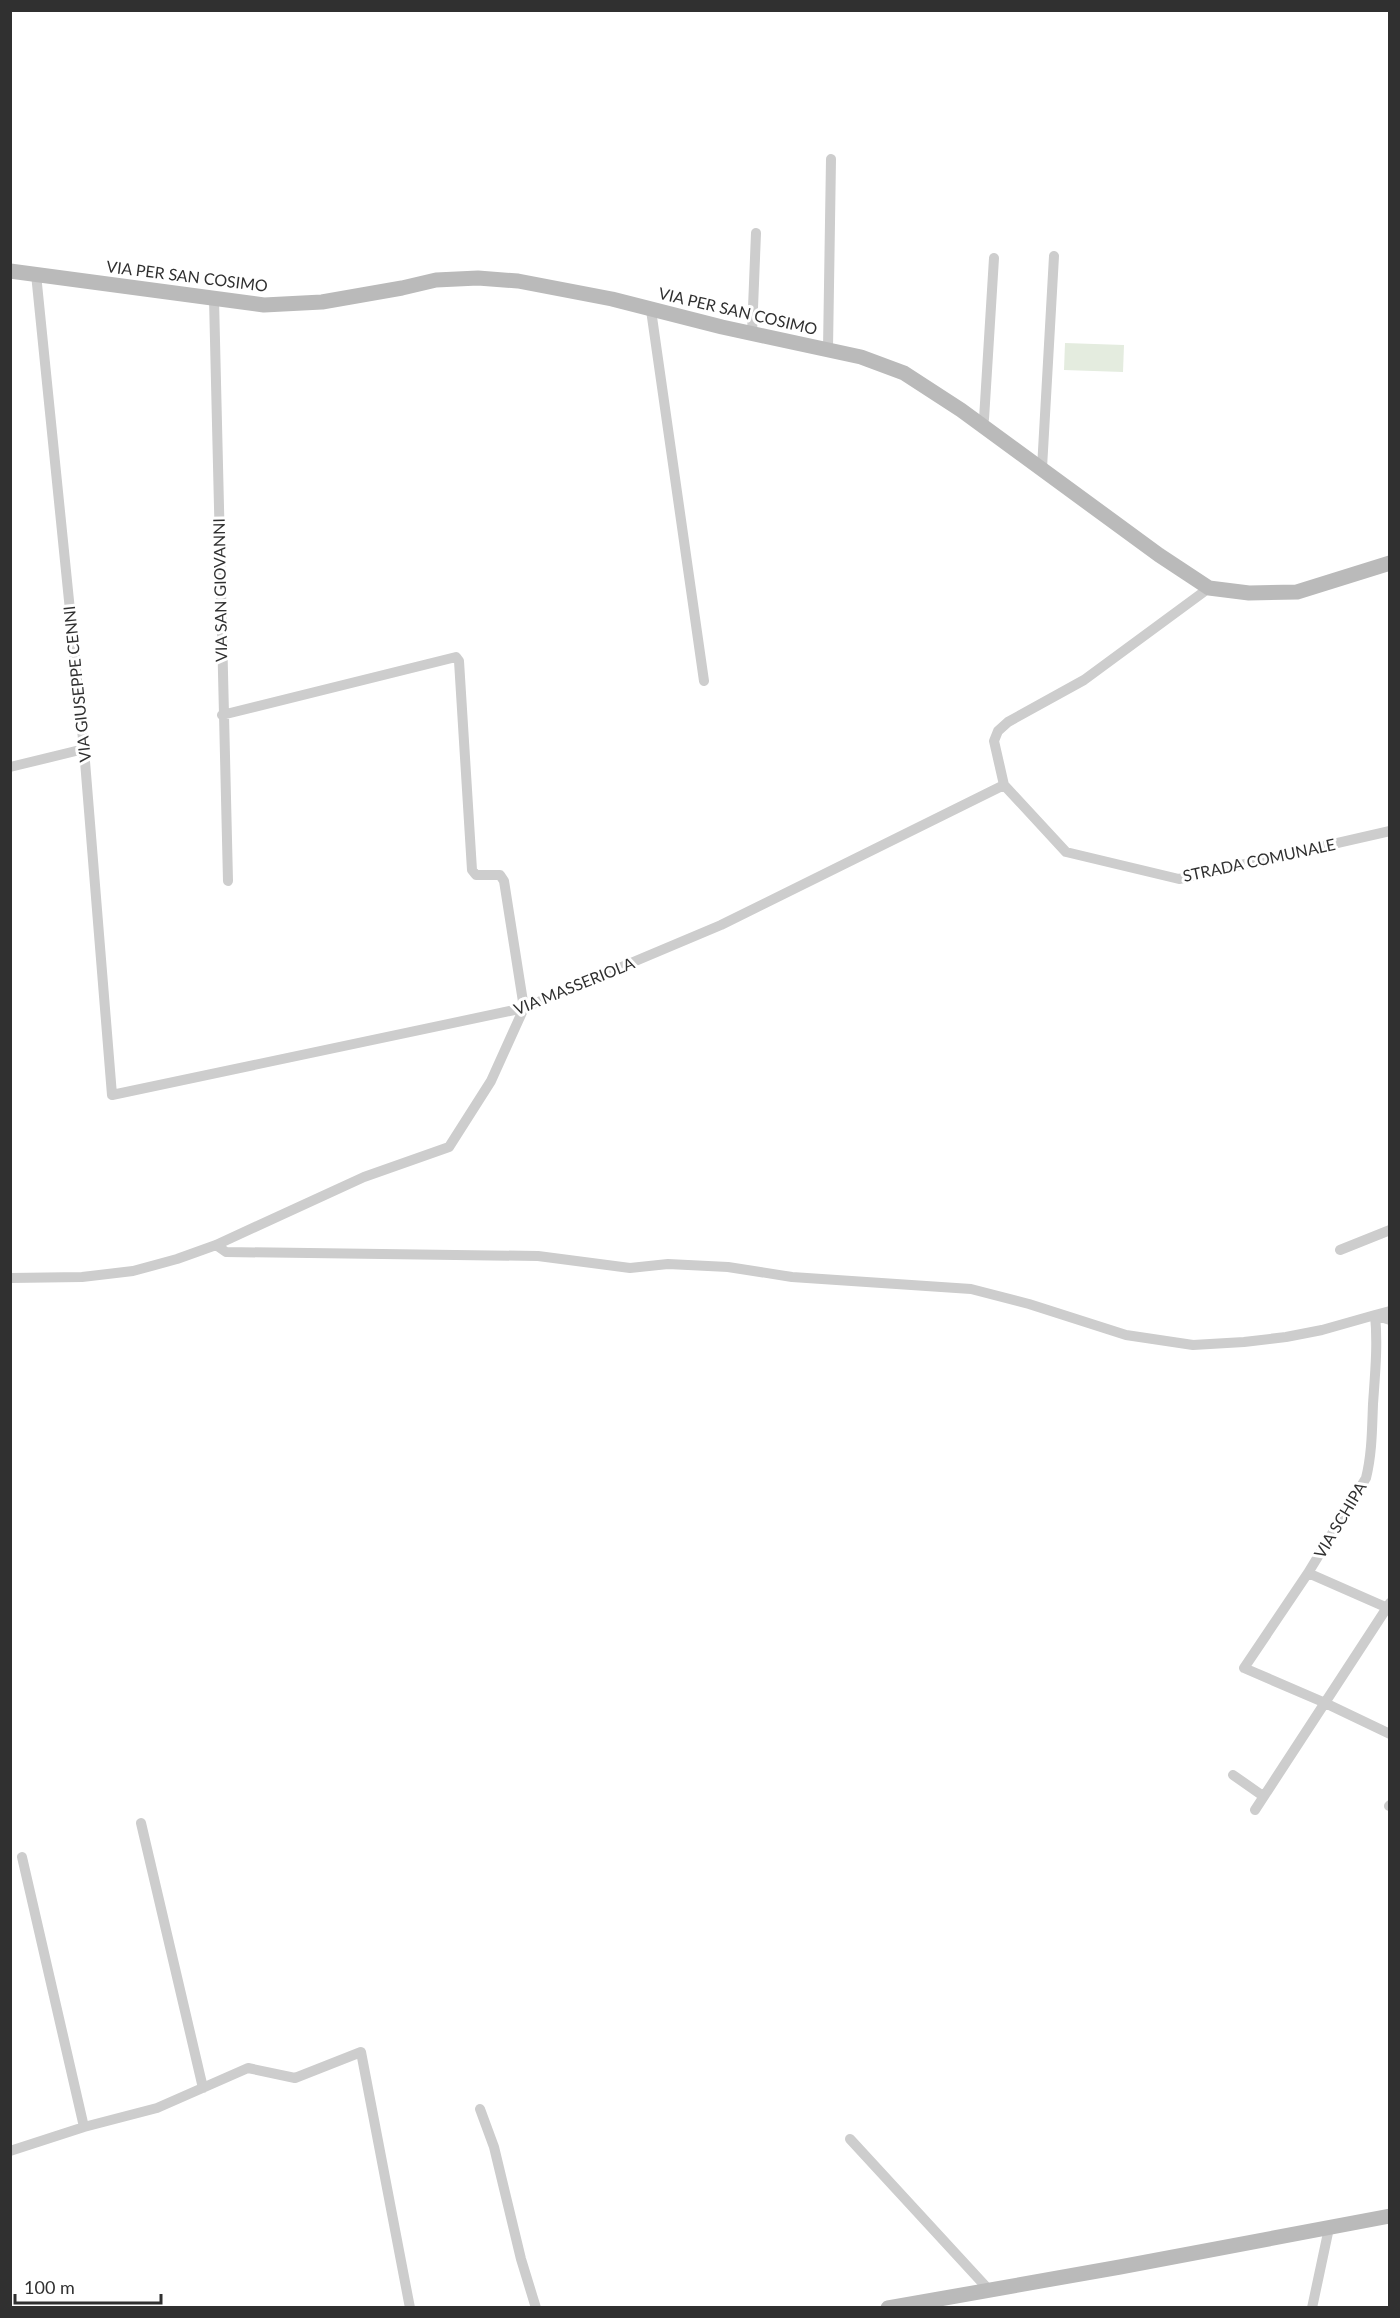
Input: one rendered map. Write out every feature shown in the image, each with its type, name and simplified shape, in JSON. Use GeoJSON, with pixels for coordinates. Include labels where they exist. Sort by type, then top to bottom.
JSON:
{"type":"FeatureCollection","features":[{"type":"Feature","properties":{"kind":"street"},"geometry":{"type":"LineString","coordinates":[[828,349],[831,159]]}},
{"type":"Feature","properties":{"kind":"street"},"geometry":{"type":"LineString","coordinates":[[752,333],[756,233]]}},
{"type":"Feature","properties":{"kind":"street"},"geometry":{"type":"LineString","coordinates":[[1042,468],[1054,256]]}},
{"type":"Feature","properties":{"kind":"street"},"geometry":{"type":"LineString","coordinates":[[982,425],[994,258]]}},
{"type":"Feature","properties":{"kind":"street","name":"VIA PER SAN COSIMO"},"geometry":{"type":"LineString","coordinates":[[10,271],[264,305],[322,302],[436,280],[478,278],[518,281],[612,299],[651,310],[861,357],[904,374],[982,425],[1209,588],[1249,593],[1297,592],[1389,563]]}},
{"type":"Feature","properties":{"kind":"street","name":"VIA GIUSEPPE CENNI"},"geometry":{"type":"LineString","coordinates":[[36,274],[84,749],[112,1095]]}},
{"type":"Feature","properties":{"kind":"street","name":"VIA SAN GIOVANNI"},"geometry":{"type":"LineString","coordinates":[[214,299],[222,715],[228,881]]}},
{"type":"Feature","properties":{"kind":"street"},"geometry":{"type":"LineString","coordinates":[[651,310],[704,681]]}},
{"type":"Feature","properties":{"kind":"street"},"geometry":{"type":"LineString","coordinates":[[1004,786],[994,741],[998,731],[1008,722],[1084,680],[1209,588]]}},
{"type":"Feature","properties":{"kind":"street"},"geometry":{"type":"LineString","coordinates":[[10,1278],[82,1277],[134,1271],[177,1259],[216,1245],[364,1177],[449,1147],[491,1081],[524,1008],[504,881],[500,875],[476,875],[472,870],[459,661],[456,657],[222,715]]}},
{"type":"Feature","properties":{"kind":"street"},"geometry":{"type":"LineString","coordinates":[[10,766],[84,749]]}},
{"type":"Feature","properties":{"kind":"street","name":"STRADA COMUNALE"},"geometry":{"type":"LineString","coordinates":[[1004,786],[1066,852],[1142,868],[1179,879],[1389,831]]}},
{"type":"Feature","properties":{"kind":"street","name":"VIA MASSERIOLA"},"geometry":{"type":"LineString","coordinates":[[112,1095],[524,1008],[721,925],[1004,786]]}},
{"type":"Feature","properties":{"kind":"street"},"geometry":{"type":"LineString","coordinates":[[1340,1251],[1389,1230]]}},
{"type":"Feature","properties":{"kind":"street"},"geometry":{"type":"LineString","coordinates":[[216,1245],[226,1252],[538,1256],[630,1268],[668,1264],[728,1267],[792,1277],[971,1289],[1029,1304],[1126,1335],[1193,1345],[1286,1337],[1333,1327],[1389,1311]]}},
{"type":"Feature","properties":{"kind":"street"},"geometry":{"type":"LineString","coordinates":[[1375,1315],[1389,1320]]}},
{"type":"Feature","properties":{"kind":"street","name":"VIA SCHIPA"},"geometry":{"type":"LineString","coordinates":[[1323,1702],[1244,1668],[1308,1573],[1366,1478],[1370,1462],[1375,1315]]}},
{"type":"Feature","properties":{"kind":"street"},"geometry":{"type":"LineString","coordinates":[[1255,1810],[1323,1702],[1388,1606],[1308,1573]]}},
{"type":"Feature","properties":{"kind":"street"},"geometry":{"type":"LineString","coordinates":[[1323,1702],[1389,1734]]}},
{"type":"Feature","properties":{"kind":"street"},"geometry":{"type":"LineString","coordinates":[[1233,1775],[1263,1796]]}},
{"type":"Feature","properties":{"kind":"street"},"geometry":{"type":"LineString","coordinates":[[141,1823],[202,2088]]}},
{"type":"Feature","properties":{"kind":"street"},"geometry":{"type":"LineString","coordinates":[[22,1857],[84,2127]]}},
{"type":"Feature","properties":{"kind":"street"},"geometry":{"type":"LineString","coordinates":[[10,2151],[84,2127],[157,2108],[248,2068],[295,2078],[362,2052],[410,2307]]}},
{"type":"Feature","properties":{"kind":"street"},"geometry":{"type":"LineString","coordinates":[[480,2109],[494,2147],[521,2259],[536,2307]]}},
{"type":"Feature","properties":{"kind":"street"},"geometry":{"type":"LineString","coordinates":[[850,2139],[988,2290]]}},
{"type":"Feature","properties":{"kind":"street"},"geometry":{"type":"LineString","coordinates":[[888,2307],[1389,2216]]}},
{"type":"Feature","properties":{"kind":"street"},"geometry":{"type":"LineString","coordinates":[[1312,2307],[1329,2228]]}},
{"type":"Feature","properties":{"kind":"shaded area"},"geometry":{"type":"Polygon","coordinates":[[[1065,343],[1124,345],[1123,372],[1064,370],[1065,343]]]}}]}
